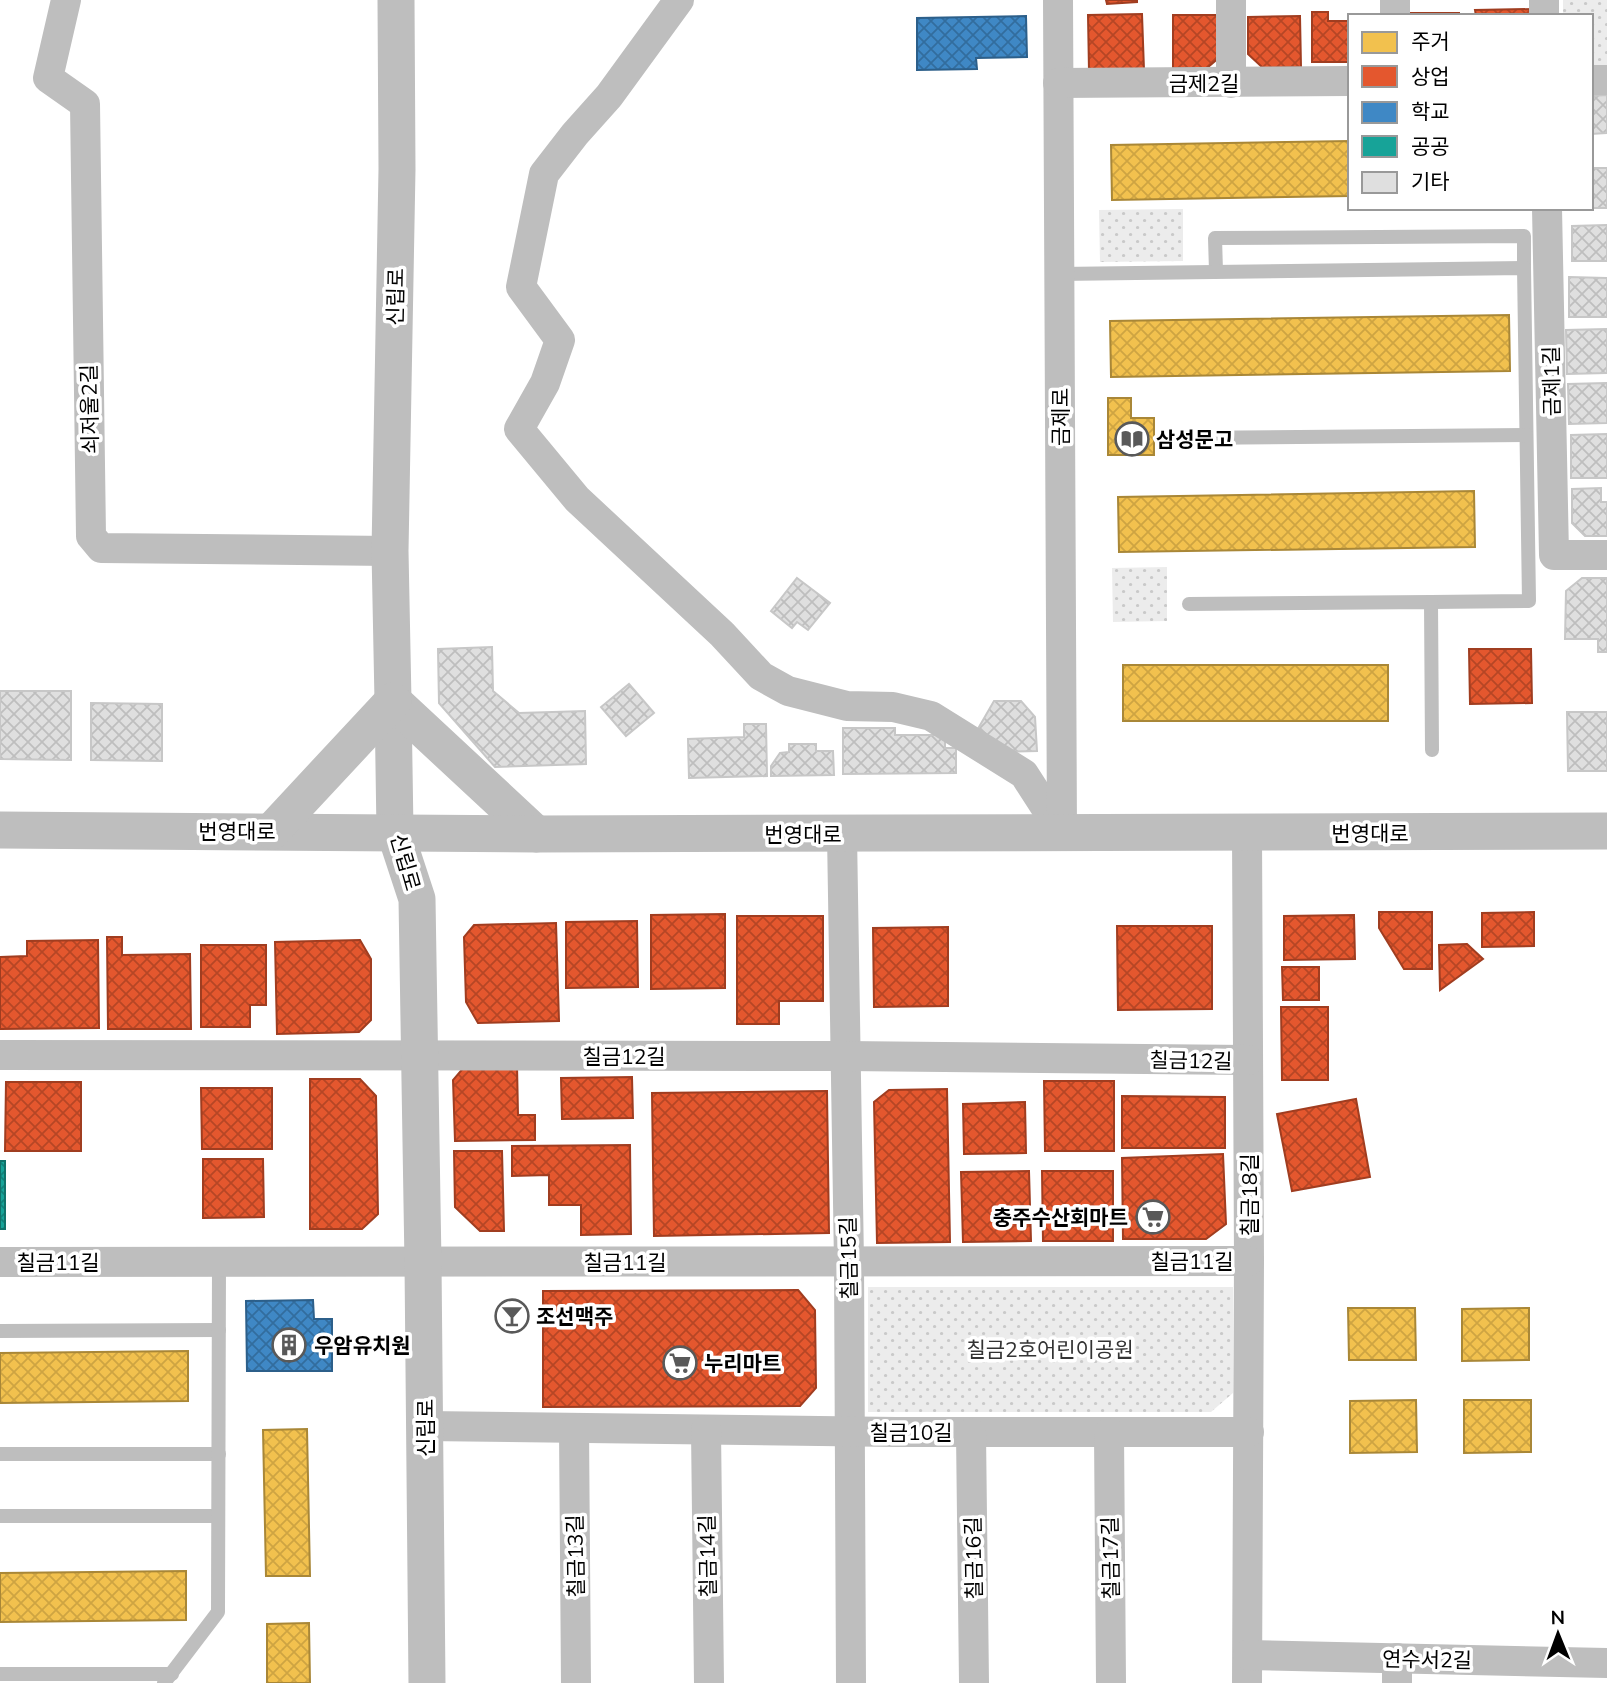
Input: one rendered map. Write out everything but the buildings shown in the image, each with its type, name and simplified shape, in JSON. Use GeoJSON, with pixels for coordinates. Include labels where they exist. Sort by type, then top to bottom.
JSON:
{"type":"FeatureCollection","features":[{"type":"Feature","properties":{"kind":"street","name":"쇠저울2길"},"geometry":{"type":"LineString","coordinates":[[66,0],[47,78],[85,104],[91,536],[101,548],[390,551]]}},
{"type":"Feature","properties":{"kind":"street","name":"신립로"},"geometry":{"type":"LineString","coordinates":[[396,0],[397,169],[390,551],[395,832],[417,898],[424,1263],[427,1683]]}},
{"type":"Feature","properties":{"kind":"street"},"geometry":{"type":"LineString","coordinates":[[679,0],[609,96],[544,174],[521,287],[560,340],[545,383],[519,429],[577,499],[722,634],[761,677],[788,691],[847,706],[893,707],[931,716],[1024,775],[1062,833]]}},
{"type":"Feature","properties":{"kind":"street","name":"금제로"},"geometry":{"type":"LineString","coordinates":[[1058,0],[1062,833]]}},
{"type":"Feature","properties":{"kind":"street"},"geometry":{"type":"LineString","coordinates":[[1231,0],[1231,83]]}},
{"type":"Feature","properties":{"kind":"street","name":"금제2길"},"geometry":{"type":"LineString","coordinates":[[1058,83],[1348,82]]}},
{"type":"Feature","properties":{"kind":"street","name":"금제1길"},"geometry":{"type":"LineString","coordinates":[[1541,555],[1547,210]]}},
{"type":"Feature","properties":{"kind":"street"},"geometry":{"type":"LineString","coordinates":[[1541,555],[1607,555]]}},
{"type":"Feature","properties":{"kind":"street"},"geometry":{"type":"LineString","coordinates":[[272,831],[393,701],[536,834]]}},
{"type":"Feature","properties":{"kind":"street","name":"번영대로"},"geometry":{"type":"LineString","coordinates":[[0,830],[536,834],[1607,831]]}},
{"type":"Feature","properties":{"kind":"street","name":"칠금18길"},"geometry":{"type":"LineString","coordinates":[[1247,833],[1248,1669]]}},
{"type":"Feature","properties":{"kind":"street","name":"칠금15길"},"geometry":{"type":"LineString","coordinates":[[842,834],[849,1262],[851,1683]]}},
{"type":"Feature","properties":{"kind":"street","name":"칠금12길"},"geometry":{"type":"LineString","coordinates":[[0,1055],[845,1056],[1248,1060]]}},
{"type":"Feature","properties":{"kind":"street","name":"칠금11길"},"geometry":{"type":"LineString","coordinates":[[0,1262],[1249,1261]]}},
{"type":"Feature","properties":{"kind":"street","name":"칠금10길"},"geometry":{"type":"LineString","coordinates":[[425,1426],[971,1433],[1249,1432]]}},
{"type":"Feature","properties":{"kind":"street","name":"칠금13길"},"geometry":{"type":"LineString","coordinates":[[574,1428],[576,1683]]}},
{"type":"Feature","properties":{"kind":"street","name":"칠금14길"},"geometry":{"type":"LineString","coordinates":[[706,1430],[709,1683]]}},
{"type":"Feature","properties":{"kind":"street","name":"칠금16길"},"geometry":{"type":"LineString","coordinates":[[971,1433],[974,1683]]}},
{"type":"Feature","properties":{"kind":"street","name":"칠금17길"},"geometry":{"type":"LineString","coordinates":[[1109,1433],[1111,1683]]}},
{"type":"Feature","properties":{"kind":"street","name":"연수서2길"},"geometry":{"type":"LineString","coordinates":[[1248,1669],[1397,1671],[1607,1663]]}},
{"type":"Feature","properties":{"kind":"lane"},"geometry":{"type":"LineString","coordinates":[[1189,604],[1529,601],[1541,555],[1526,435],[1524,236],[1215,238],[1216,271]]}},
{"type":"Feature","properties":{"kind":"lane"},"geometry":{"type":"LineString","coordinates":[[1059,274],[1524,268]]}},
{"type":"Feature","properties":{"kind":"lane"},"geometry":{"type":"LineString","coordinates":[[1181,438],[1526,435]]}},
{"type":"Feature","properties":{"kind":"lane"},"geometry":{"type":"LineString","coordinates":[[1431,601],[1432,750]]}},
{"type":"Feature","properties":{"kind":"lane"},"geometry":{"type":"LineString","coordinates":[[0,1674],[168,1679],[218,1612],[219,1262]]}},
{"type":"Feature","properties":{"kind":"lane"},"geometry":{"type":"LineString","coordinates":[[0,1331],[219,1330]]}},
{"type":"Feature","properties":{"kind":"lane"},"geometry":{"type":"LineString","coordinates":[[0,1454],[219,1454]]}},
{"type":"Feature","properties":{"kind":"lane"},"geometry":{"type":"LineString","coordinates":[[0,1516],[218,1516]]}},
{"type":"Feature","properties":{"kind":"green space"},"geometry":{"type":"Polygon","coordinates":[[[1563,0],[1607,0],[1607,69],[1593,70],[1593,14],[1563,14],[1563,0]]]}},
{"type":"Feature","properties":{"kind":"green space"},"geometry":{"type":"Polygon","coordinates":[[[1183,209],[1183,261],[1100,262],[1099,210],[1183,209]]]}},
{"type":"Feature","properties":{"kind":"green space"},"geometry":{"type":"Polygon","coordinates":[[[1167,567],[1167,621],[1113,622],[1112,568],[1167,567]]]}},
{"type":"Feature","properties":{"kind":"green space","name":"칠금2호어린이공원"},"geometry":{"type":"Polygon","coordinates":[[[868,1287],[1233,1287],[1233,1393],[1211,1412],[868,1412],[868,1287]]]}},
{"type":"Feature","properties":{"kind":"place","name":"삼성문고"},"geometry":{"type":"Point","coordinates":[1132,439]}},
{"type":"Feature","properties":{"kind":"place","name":"충주수산회마트"},"geometry":{"type":"Point","coordinates":[1153,1217]}},
{"type":"Feature","properties":{"kind":"place","name":"조선맥주"},"geometry":{"type":"Point","coordinates":[512,1316]}},
{"type":"Feature","properties":{"kind":"place","name":"우암유치원"},"geometry":{"type":"Point","coordinates":[289,1345]}},
{"type":"Feature","properties":{"kind":"place","name":"누리마트"},"geometry":{"type":"Point","coordinates":[680,1363]}}]}
